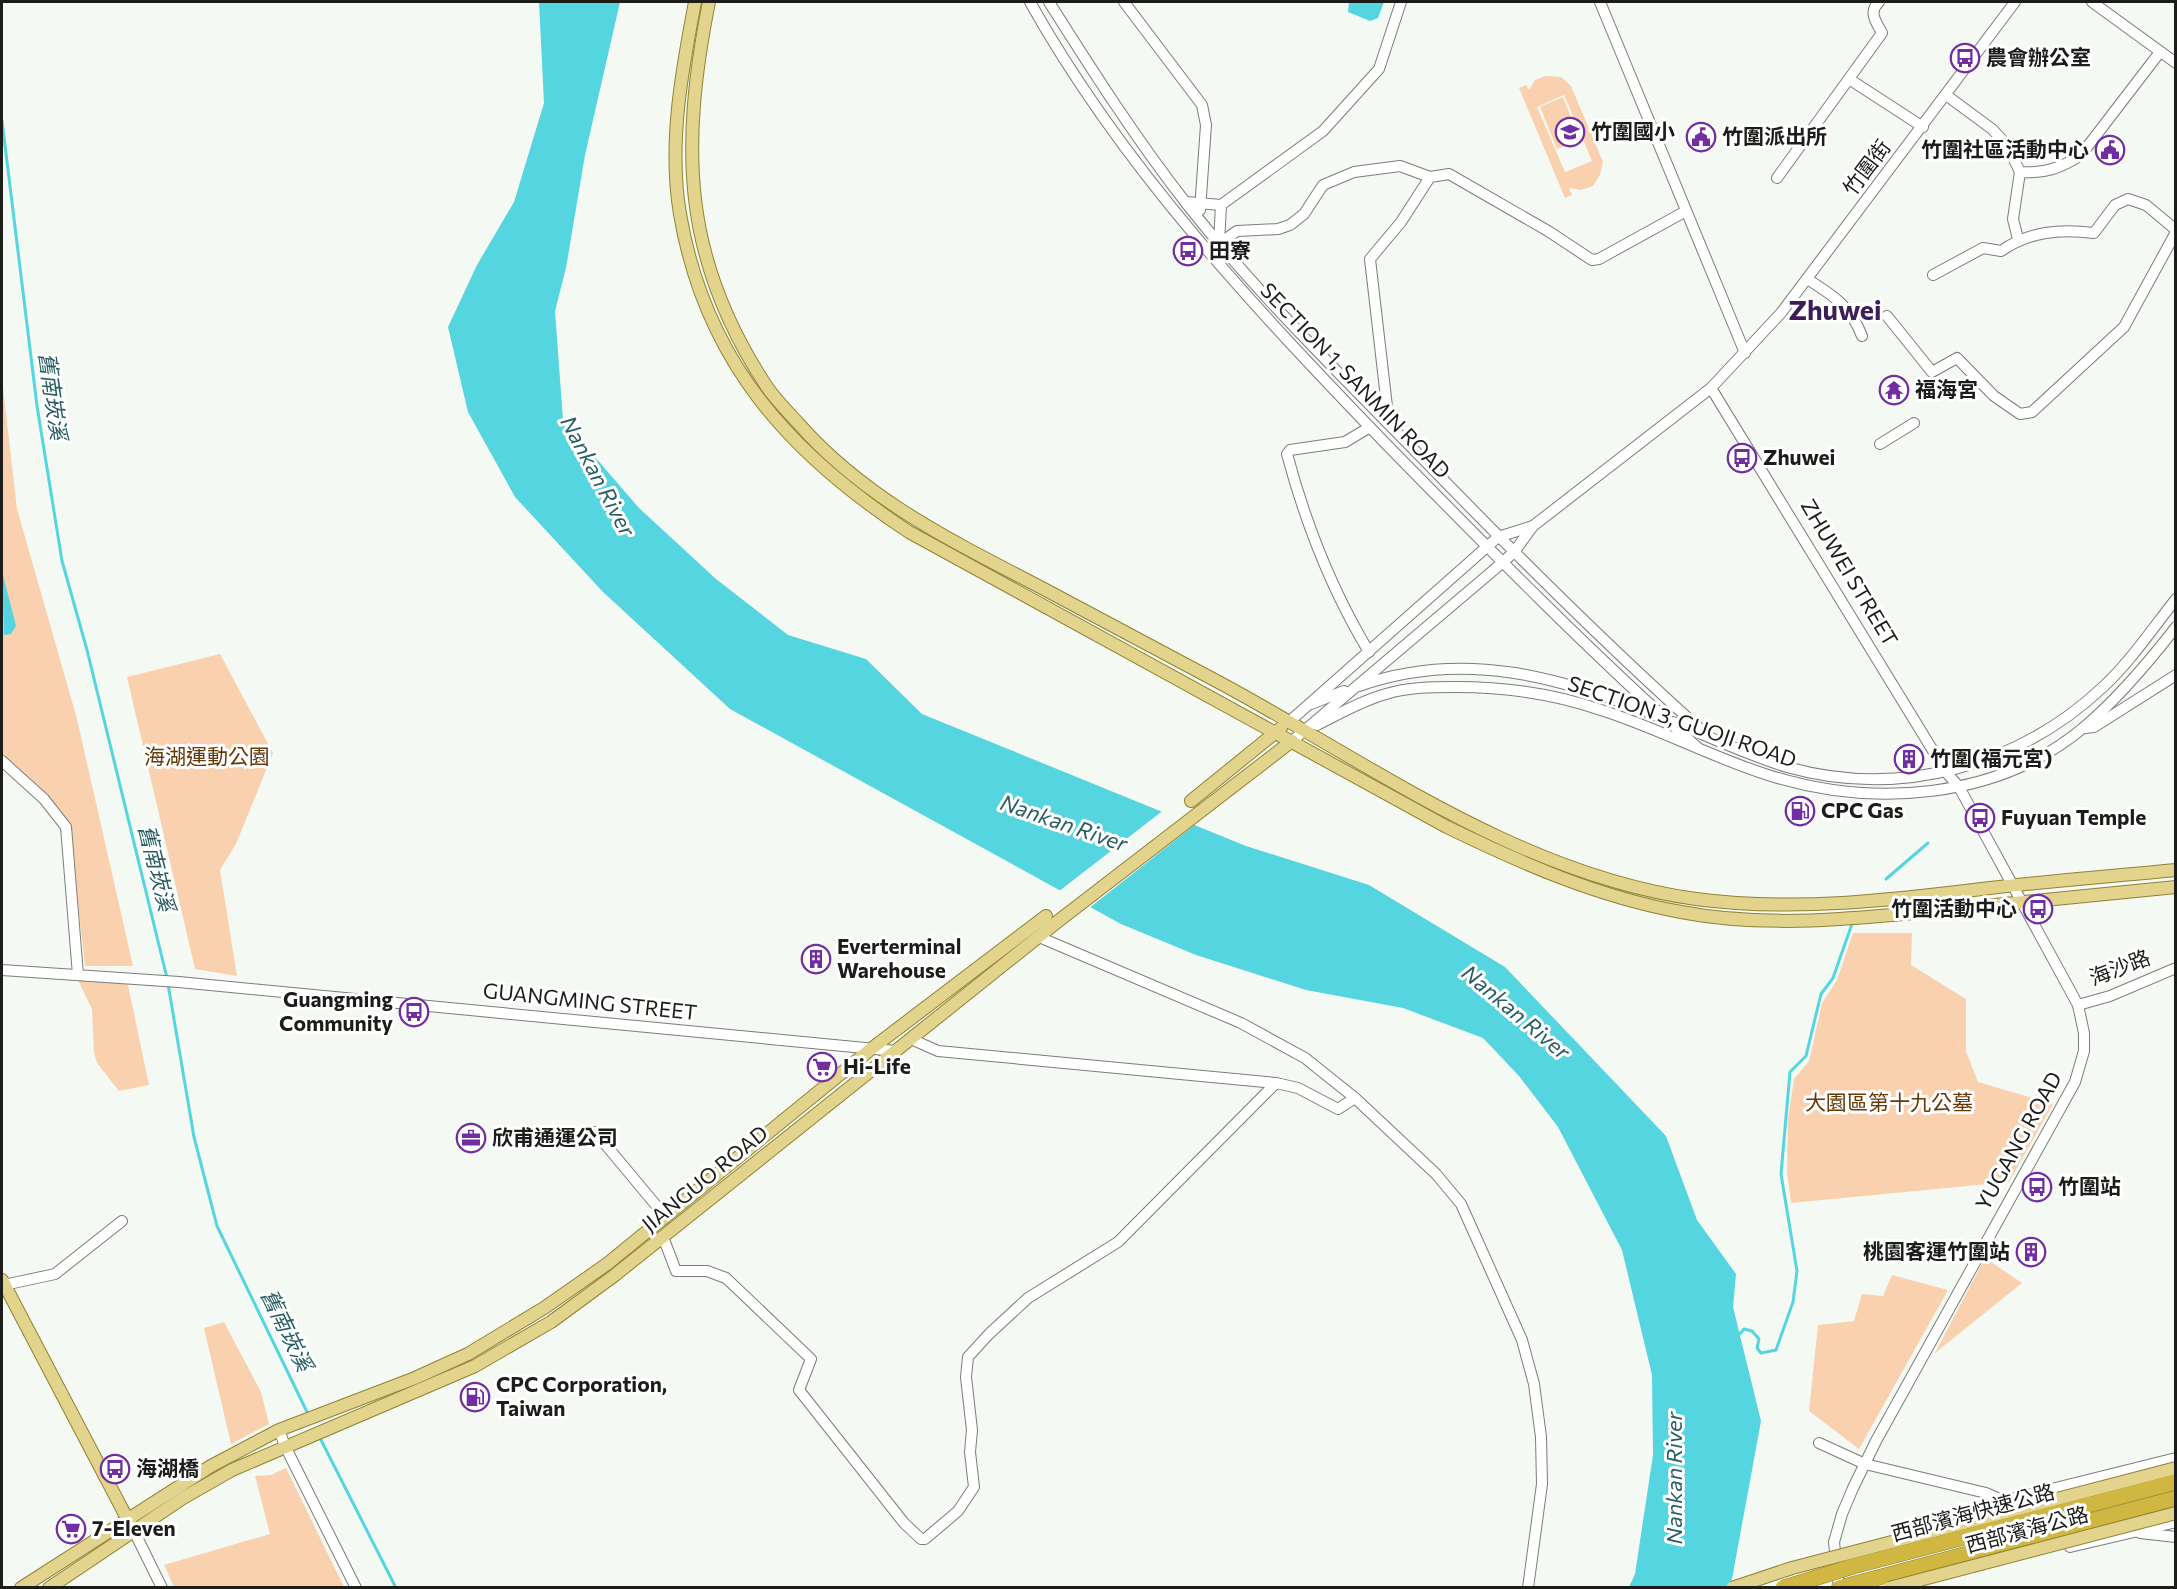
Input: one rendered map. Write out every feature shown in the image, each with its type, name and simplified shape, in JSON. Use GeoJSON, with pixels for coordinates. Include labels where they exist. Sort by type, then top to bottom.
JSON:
{"type":"FeatureCollection","features":[{"type":"Feature","properties":{"kind":"highway","name":"西部濱海快速公路"},"geometry":{"type":"LineString","coordinates":[[1783,1587],[1854,1566],[2175,1482]]}},
{"type":"Feature","properties":{"kind":"highway","name":"西部濱海快速公路"},"geometry":{"type":"LineString","coordinates":[[1839,1587],[2175,1498]]}},
{"type":"Feature","properties":{"kind":"main road"},"geometry":{"type":"LineString","coordinates":[[695,2],[680,93],[677,161],[680,214],[697,284],[736,366],[766,409],[795,443],[858,499],[909,532],[1447,827],[1518,862],[1575,885],[1637,903],[1683,913],[1755,920],[1833,919],[2175,887]]}},
{"type":"Feature","properties":{"kind":"main road"},"geometry":{"type":"LineString","coordinates":[[709,2],[693,93],[691,160],[694,208],[712,282],[735,334],[770,391],[829,455],[876,495],[936,533],[1290,721],[1449,812],[1505,841],[1593,875],[1638,888],[1695,899],[1793,904],[1910,898],[2175,870]]}},
{"type":"Feature","properties":{"kind":"main road"},"geometry":{"type":"LineString","coordinates":[[1191,801],[1290,721]]}},
{"type":"Feature","properties":{"kind":"main road"},"geometry":{"type":"LineString","coordinates":[[1051,919],[1205,809],[1292,741]]}},
{"type":"Feature","properties":{"kind":"main road","name":"JIANGUO ROAD"},"geometry":{"type":"LineString","coordinates":[[49,1587],[232,1470],[450,1378],[518,1342],[585,1298],[1039,937],[1051,919]]}},
{"type":"Feature","properties":{"kind":"main road","name":"JIANGUO ROAD"},"geometry":{"type":"LineString","coordinates":[[21,1587],[211,1466],[285,1428],[416,1378],[468,1354],[577,1285],[871,1049],[1051,919]]}},
{"type":"Feature","properties":{"kind":"main road"},"geometry":{"type":"LineString","coordinates":[[3,1282],[134,1531]]}},
{"type":"Feature","properties":{"kind":"main road","name":"西部濱海公路"},"geometry":{"type":"LineString","coordinates":[[1732,1587],[1792,1568],[2175,1468]]}},
{"type":"Feature","properties":{"kind":"main road","name":"西部濱海公路"},"geometry":{"type":"LineString","coordinates":[[1889,1587],[2175,1513]]}},
{"type":"Feature","properties":{"kind":"street","name":"SECTION 1, SANMIN ROAD"},"geometry":{"type":"LineString","coordinates":[[1030,2],[1084,91],[1207,254],[1486,547],[1698,748]]}},
{"type":"Feature","properties":{"kind":"street","name":"SECTION 1, SANMIN ROAD"},"geometry":{"type":"LineString","coordinates":[[1049,2],[1098,81],[1186,202],[1220,243],[1498,537],[1639,675],[1708,736]]}},
{"type":"Feature","properties":{"kind":"street"},"geometry":{"type":"LineString","coordinates":[[1124,2],[1202,105],[1206,125],[1200,219]]}},
{"type":"Feature","properties":{"kind":"street"},"geometry":{"type":"LineString","coordinates":[[1186,202],[1221,205],[1323,131],[1379,69],[1401,2]]}},
{"type":"Feature","properties":{"kind":"street"},"geometry":{"type":"LineString","coordinates":[[1600,2],[1745,353]]}},
{"type":"Feature","properties":{"kind":"street"},"geometry":{"type":"LineString","coordinates":[[1777,178],[1882,33],[1873,15],[1874,6],[1879,2]]}},
{"type":"Feature","properties":{"kind":"street","name":"竹圍街"},"geometry":{"type":"LineString","coordinates":[[1533,526],[1711,388],[1745,353],[1807,279],[1923,127],[2014,2]]}},
{"type":"Feature","properties":{"kind":"street"},"geometry":{"type":"LineString","coordinates":[[2092,2],[2175,63]]}},
{"type":"Feature","properties":{"kind":"street"},"geometry":{"type":"LineString","coordinates":[[2020,172],[2040,173],[2064,166],[2081,155],[2160,52]]}},
{"type":"Feature","properties":{"kind":"street"},"geometry":{"type":"LineString","coordinates":[[1848,79],[1923,127]]}},
{"type":"Feature","properties":{"kind":"street"},"geometry":{"type":"LineString","coordinates":[[1946,95],[1992,129],[2007,145],[2020,172],[2013,219],[2018,239]]}},
{"type":"Feature","properties":{"kind":"street"},"geometry":{"type":"LineString","coordinates":[[1207,254],[1237,231],[1278,229],[1290,225],[1304,214],[1323,185],[1354,172],[1400,166],[1430,177],[1449,174],[1548,231],[1592,260],[1599,259],[1686,211]]}},
{"type":"Feature","properties":{"kind":"street"},"geometry":{"type":"LineString","coordinates":[[1389,424],[1370,259],[1401,222],[1430,177]]}},
{"type":"Feature","properties":{"kind":"street"},"geometry":{"type":"LineString","coordinates":[[1887,316],[1932,372],[1957,358],[1994,396],[2020,414],[2032,412],[2124,327],[2175,231],[2146,205],[2127,199],[2115,205],[2094,233],[2064,230],[2018,239],[2001,251],[1983,248],[1933,275]]}},
{"type":"Feature","properties":{"kind":"street"},"geometry":{"type":"LineString","coordinates":[[1220,243],[1221,205]]}},
{"type":"Feature","properties":{"kind":"street"},"geometry":{"type":"LineString","coordinates":[[1807,279],[1846,305],[1856,320],[1862,336]]}},
{"type":"Feature","properties":{"kind":"street","name":"ZHUWEI STREET"},"geometry":{"type":"LineString","coordinates":[[1711,388],[1952,779]]}},
{"type":"Feature","properties":{"kind":"street"},"geometry":{"type":"LineString","coordinates":[[1880,444],[1914,423]]}},
{"type":"Feature","properties":{"kind":"street"},"geometry":{"type":"LineString","coordinates":[[1369,652],[1341,605],[1302,507],[1287,454],[1290,450],[1345,442],[1370,427]]}},
{"type":"Feature","properties":{"kind":"street"},"geometry":{"type":"LineString","coordinates":[[1290,721],[1498,537],[1533,526]]}},
{"type":"Feature","properties":{"kind":"street"},"geometry":{"type":"LineString","coordinates":[[1292,741],[1514,552],[1533,526]]}},
{"type":"Feature","properties":{"kind":"street","name":"SECTION 3, GUOJI ROAD"},"geometry":{"type":"LineString","coordinates":[[1306,730],[1386,693],[1433,687],[1508,690],[1601,710],[1767,775],[1802,785],[1880,794],[1952,779],[2014,750],[2076,711],[2106,685],[2175,599]]}},
{"type":"Feature","properties":{"kind":"street","name":"SECTION 3, GUOJI ROAD"},"geometry":{"type":"LineString","coordinates":[[1311,704],[1379,679],[1428,672],[1503,670],[1564,682],[1606,695],[1787,767],[1812,772],[1892,779],[1952,779],[2003,774],[2028,762],[2082,729],[2130,683],[2175,627]]}},
{"type":"Feature","properties":{"kind":"street"},"geometry":{"type":"LineString","coordinates":[[2082,729],[2094,727],[2175,675]]}},
{"type":"Feature","properties":{"kind":"street"},"geometry":{"type":"LineString","coordinates":[[2,761],[44,799],[66,827],[78,975]]}},
{"type":"Feature","properties":{"kind":"street","name":"YUGANG ROAD"},"geometry":{"type":"LineString","coordinates":[[1839,1587],[1834,1542],[1842,1514],[1865,1464],[2075,1082],[2084,1051],[2084,1033],[2078,1005],[2023,902],[1952,779]]}},
{"type":"Feature","properties":{"kind":"street"},"geometry":{"type":"LineString","coordinates":[[1039,937],[1241,1023],[1305,1058],[1355,1098],[1436,1174],[1461,1204],[1522,1340],[1534,1384],[1541,1437],[1542,1484],[1528,1587]]}},
{"type":"Feature","properties":{"kind":"street","name":"海沙路"},"geometry":{"type":"LineString","coordinates":[[2078,1005],[2110,996],[2175,968]]}},
{"type":"Feature","properties":{"kind":"street","name":"GUANGMING STREET"},"geometry":{"type":"LineString","coordinates":[[2,970],[179,982],[896,1051]]}},
{"type":"Feature","properties":{"kind":"street"},"geometry":{"type":"LineString","coordinates":[[911,1039],[938,1051],[1276,1083],[1298,1088],[1338,1109],[1355,1098]]}},
{"type":"Feature","properties":{"kind":"street"},"geometry":{"type":"LineString","coordinates":[[663,1237],[676,1271],[707,1271],[726,1278],[811,1359],[799,1390],[904,1523],[921,1539],[925,1539],[958,1511],[974,1487],[970,1452],[972,1430],[966,1377],[968,1358],[989,1334],[1028,1298],[1118,1242],[1276,1083]]}},
{"type":"Feature","properties":{"kind":"street"},"geometry":{"type":"LineString","coordinates":[[596,1132],[665,1216]]}},
{"type":"Feature","properties":{"kind":"street"},"geometry":{"type":"LineString","coordinates":[[3,1282],[54,1274],[122,1221]]}},
{"type":"Feature","properties":{"kind":"street"},"geometry":{"type":"LineString","coordinates":[[285,1428],[285,1446],[356,1587]]}},
{"type":"Feature","properties":{"kind":"street"},"geometry":{"type":"LineString","coordinates":[[1819,1443],[1865,1464],[1986,1493],[2002,1500]]}},
{"type":"Feature","properties":{"kind":"street"},"geometry":{"type":"LineString","coordinates":[[1836,1564],[1895,1547],[1943,1516],[2175,1458]]}},
{"type":"Feature","properties":{"kind":"street"},"geometry":{"type":"LineString","coordinates":[[1852,1587],[1904,1573],[1978,1568],[2175,1522]]}},
{"type":"Feature","properties":{"kind":"street"},"geometry":{"type":"LineString","coordinates":[[134,1531],[162,1587]]}},
{"type":"Feature","properties":{"kind":"street"},"geometry":{"type":"LineString","coordinates":[[2131,1532],[2175,1537]]}},
{"type":"Feature","properties":{"kind":"green space"},"geometry":{"type":"Polygon","coordinates":[[[1546,76],[1561,77],[1571,86],[1603,162],[1600,175],[1593,186],[1581,190],[1569,188],[1572,195],[1565,198],[1519,88],[1526,85],[1529,90],[1535,80],[1546,76]],[[1564,95],[1537,107],[1565,172],[1592,161],[1564,95]]]}},
{"type":"Feature","properties":{"kind":"green space"},"geometry":{"type":"Polygon","coordinates":[[[1563,97],[1580,140],[1557,149],[1540,107],[1563,97]]]}},
{"type":"Feature","properties":{"kind":"green space"},"geometry":{"type":"Polygon","coordinates":[[[2,379],[17,509],[77,719],[133,966],[85,966],[69,824],[54,802],[2,756],[2,379]]]}},
{"type":"Feature","properties":{"kind":"green space","name":"海湖運動公園"},"geometry":{"type":"Polygon","coordinates":[[[220,654],[273,753],[236,844],[220,870],[237,976],[195,969],[127,677],[220,654]]]}},
{"type":"Feature","properties":{"kind":"green space","name":"大園區第十九公墓"},"geometry":{"type":"Polygon","coordinates":[[[1853,933],[1912,933],[1911,965],[1966,999],[1966,1051],[1978,1082],[2053,1104],[2009,1182],[1791,1203],[1787,1172],[1788,1119],[1794,1079],[1809,1061],[1822,1003],[1837,980],[1853,933]]]}},
{"type":"Feature","properties":{"kind":"green space"},"geometry":{"type":"Polygon","coordinates":[[[77,978],[121,982],[128,985],[149,1085],[119,1091],[97,1063],[94,1052],[92,1009],[77,978]]]}},
{"type":"Feature","properties":{"kind":"green space"},"geometry":{"type":"Polygon","coordinates":[[[1985,1258],[2022,1283],[1935,1353],[1985,1258]]]}},
{"type":"Feature","properties":{"kind":"green space"},"geometry":{"type":"Polygon","coordinates":[[[1892,1275],[1948,1290],[1859,1449],[1809,1411],[1818,1325],[1854,1321],[1862,1294],[1883,1296],[1892,1275]]]}},
{"type":"Feature","properties":{"kind":"green space"},"geometry":{"type":"Polygon","coordinates":[[[224,1322],[261,1392],[269,1424],[231,1444],[204,1328],[224,1322]]]}},
{"type":"Feature","properties":{"kind":"green space"},"geometry":{"type":"Polygon","coordinates":[[[286,1468],[344,1587],[174,1587],[164,1565],[270,1534],[255,1476],[271,1475],[286,1468]]]}},
{"type":"Feature","properties":{"kind":"water","name":"Nankan River"},"geometry":{"type":"Polygon","coordinates":[[[539,2],[620,2],[585,155],[566,268],[555,311],[563,420],[639,508],[716,579],[788,635],[866,659],[922,714],[1246,846],[1369,885],[1505,967],[1666,1136],[1697,1220],[1736,1274],[1733,1307],[1761,1421],[1732,1579],[1727,1587],[1629,1587],[1635,1574],[1653,1455],[1652,1375],[1622,1250],[1558,1127],[1519,1076],[1483,1038],[1403,1008],[1306,990],[1196,955],[1121,924],[730,709],[603,592],[515,497],[468,412],[448,327],[477,265],[514,202],[544,103],[539,2]]]}},
{"type":"Feature","properties":{"kind":"water"},"geometry":{"type":"Polygon","coordinates":[[[1349,2],[1384,2],[1378,18],[1370,21],[1348,12],[1349,2]]]}},
{"type":"Feature","properties":{"kind":"water"},"geometry":{"type":"Polygon","coordinates":[[[2,571],[16,626],[11,634],[4,635],[2,571]]]}},
{"type":"Feature","properties":{"kind":"pier"},"geometry":{"type":"Polygon","coordinates":[[[1165,809],[1197,823],[1088,909],[1058,892],[1165,809]]]}},
{"type":"Feature","properties":{"kind":"waterway","name":"舊南崁溪"},"geometry":{"type":"LineString","coordinates":[[2,121],[37,406],[62,561],[87,650],[167,978]]}},
{"type":"Feature","properties":{"kind":"waterway"},"geometry":{"type":"LineString","coordinates":[[1886,879],[1928,843]]}},
{"type":"Feature","properties":{"kind":"waterway"},"geometry":{"type":"LineString","coordinates":[[1737,1337],[1744,1329],[1752,1331],[1759,1339],[1757,1348],[1761,1353],[1776,1350],[1793,1302],[1797,1271],[1781,1174],[1790,1072],[1806,1056],[1821,994],[1833,978],[1853,921]]}},
{"type":"Feature","properties":{"kind":"waterway","name":"舊南崁溪"},"geometry":{"type":"LineString","coordinates":[[168,984],[194,1137],[217,1226],[308,1414]]}},
{"type":"Feature","properties":{"kind":"waterway","name":"舊南崁溪"},"geometry":{"type":"LineString","coordinates":[[319,1436],[396,1588]]}},
{"type":"Feature","properties":{"kind":"place","name":"農會辦公室"},"geometry":{"type":"Point","coordinates":[1965,58]}},
{"type":"Feature","properties":{"kind":"place","name":"竹圍國小"},"geometry":{"type":"Point","coordinates":[1570,132]}},
{"type":"Feature","properties":{"kind":"place","name":"竹圍派出所"},"geometry":{"type":"Point","coordinates":[1701,137]}},
{"type":"Feature","properties":{"kind":"place","name":"竹圍社區活動中心"},"geometry":{"type":"Point","coordinates":[2110,150]}},
{"type":"Feature","properties":{"kind":"place","name":"田寮"},"geometry":{"type":"Point","coordinates":[1188,251]}},
{"type":"Feature","properties":{"kind":"place","name":"福海宮"},"geometry":{"type":"Point","coordinates":[1894,390]}},
{"type":"Feature","properties":{"kind":"place","name":"Zhuwei"},"geometry":{"type":"Point","coordinates":[1742,458]}},
{"type":"Feature","properties":{"kind":"place","name":"竹圍(福元宮)"},"geometry":{"type":"Point","coordinates":[1909,759]}},
{"type":"Feature","properties":{"kind":"place","name":"CPC Gas"},"geometry":{"type":"Point","coordinates":[1800,811]}},
{"type":"Feature","properties":{"kind":"place","name":"Fuyuan Temple"},"geometry":{"type":"Point","coordinates":[1980,818]}},
{"type":"Feature","properties":{"kind":"place","name":"竹圍活動中心"},"geometry":{"type":"Point","coordinates":[2038,909]}},
{"type":"Feature","properties":{"kind":"place","name":"Everterminal Warehouse"},"geometry":{"type":"Point","coordinates":[816,959]}},
{"type":"Feature","properties":{"kind":"place","name":"Guangming Community"},"geometry":{"type":"Point","coordinates":[414,1012]}},
{"type":"Feature","properties":{"kind":"place","name":"Hi-Life"},"geometry":{"type":"Point","coordinates":[822,1067]}},
{"type":"Feature","properties":{"kind":"place","name":"欣甫通運公司"},"geometry":{"type":"Point","coordinates":[471,1138]}},
{"type":"Feature","properties":{"kind":"place","name":"竹圍站"},"geometry":{"type":"Point","coordinates":[2037,1187]}},
{"type":"Feature","properties":{"kind":"place","name":"桃園客運竹圍站"},"geometry":{"type":"Point","coordinates":[2031,1252]}},
{"type":"Feature","properties":{"kind":"place","name":"CPC Corporation, Taiwan"},"geometry":{"type":"Point","coordinates":[475,1397]}},
{"type":"Feature","properties":{"kind":"place","name":"海湖橋"},"geometry":{"type":"Point","coordinates":[115,1469]}},
{"type":"Feature","properties":{"kind":"place","name":"7-Eleven"},"geometry":{"type":"Point","coordinates":[71,1529]}},
{"type":"Feature","properties":{"kind":"district","name":"Zhuwei"},"geometry":{"type":"Point","coordinates":[1835,311]}}]}
